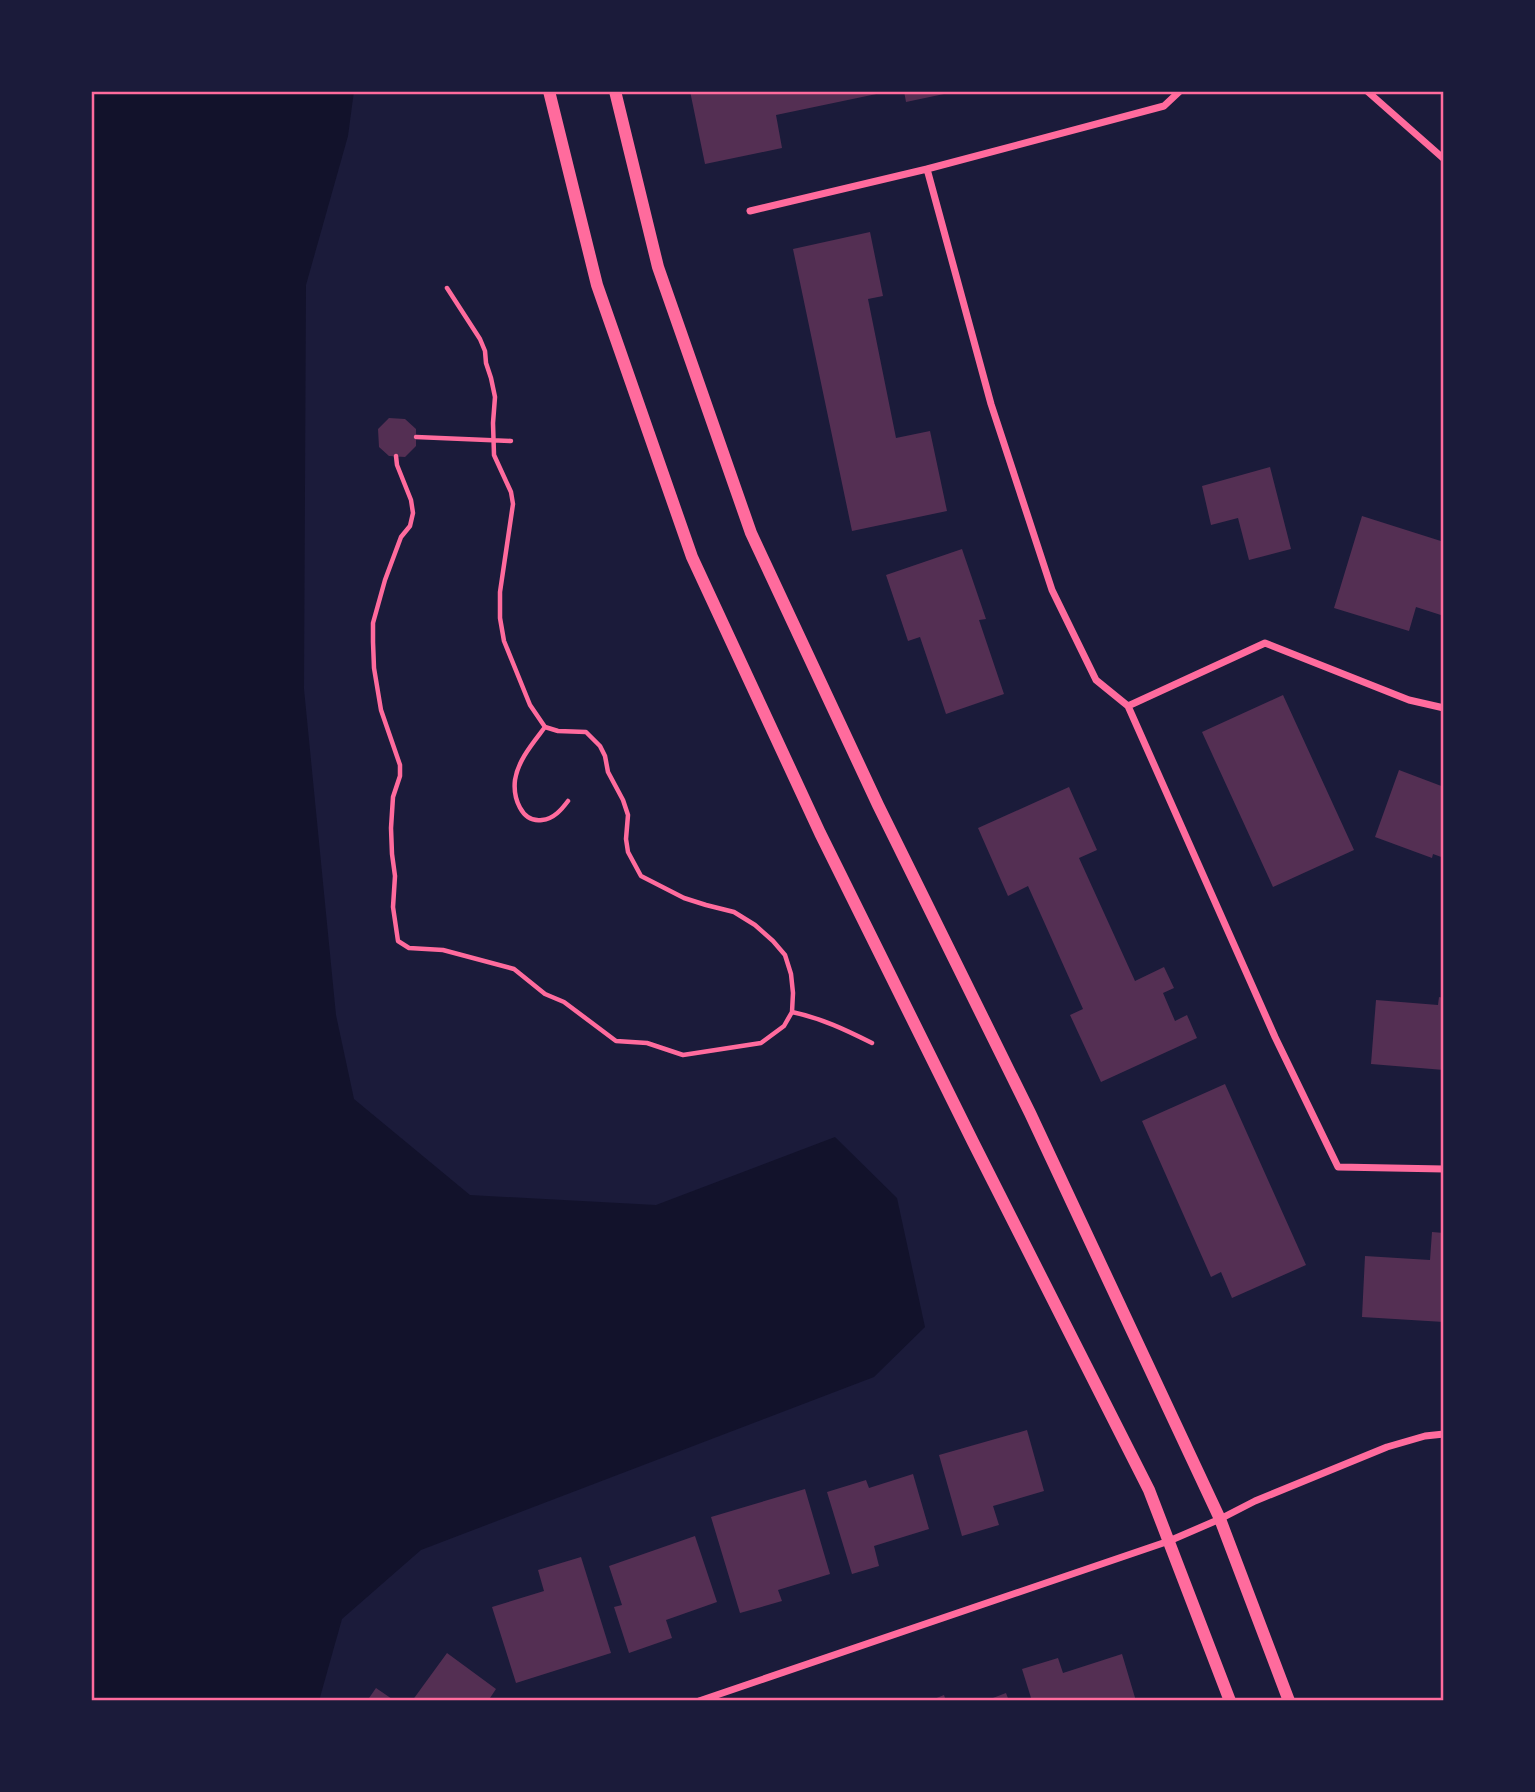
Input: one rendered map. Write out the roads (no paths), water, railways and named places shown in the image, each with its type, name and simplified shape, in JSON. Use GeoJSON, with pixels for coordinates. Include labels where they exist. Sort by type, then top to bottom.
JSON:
{"type":"FeatureCollection","features":[{"type":"Feature","properties":{"kind":"street"},"geometry":{"type":"LineString","coordinates":[[549,91],[597,285],[692,557],[820,833],[1149,1490],[1230,1701]]}},
{"type":"Feature","properties":{"kind":"street"},"geometry":{"type":"LineString","coordinates":[[615,91],[658,267],[751,533],[884,817],[1031,1114],[1220,1518],[1289,1701]]}},
{"type":"Feature","properties":{"kind":"street"},"geometry":{"type":"LineString","coordinates":[[750,211],[927,169],[1164,106],[1180,91]]}},
{"type":"Feature","properties":{"kind":"street"},"geometry":{"type":"LineString","coordinates":[[1367,91],[1444,159]]}},
{"type":"Feature","properties":{"kind":"street"},"geometry":{"type":"LineString","coordinates":[[927,169],[991,404],[1052,590],[1096,680],[1128,706],[1275,1037],[1338,1167],[1444,1170]]}},
{"type":"Feature","properties":{"kind":"street"},"geometry":{"type":"LineString","coordinates":[[1128,706],[1265,643],[1409,700],[1444,708]]}},
{"type":"Feature","properties":{"kind":"street"},"geometry":{"type":"LineString","coordinates":[[699,1701],[1169,1541],[1255,1501],[1387,1447],[1425,1436],[1444,1434]]}}]}
